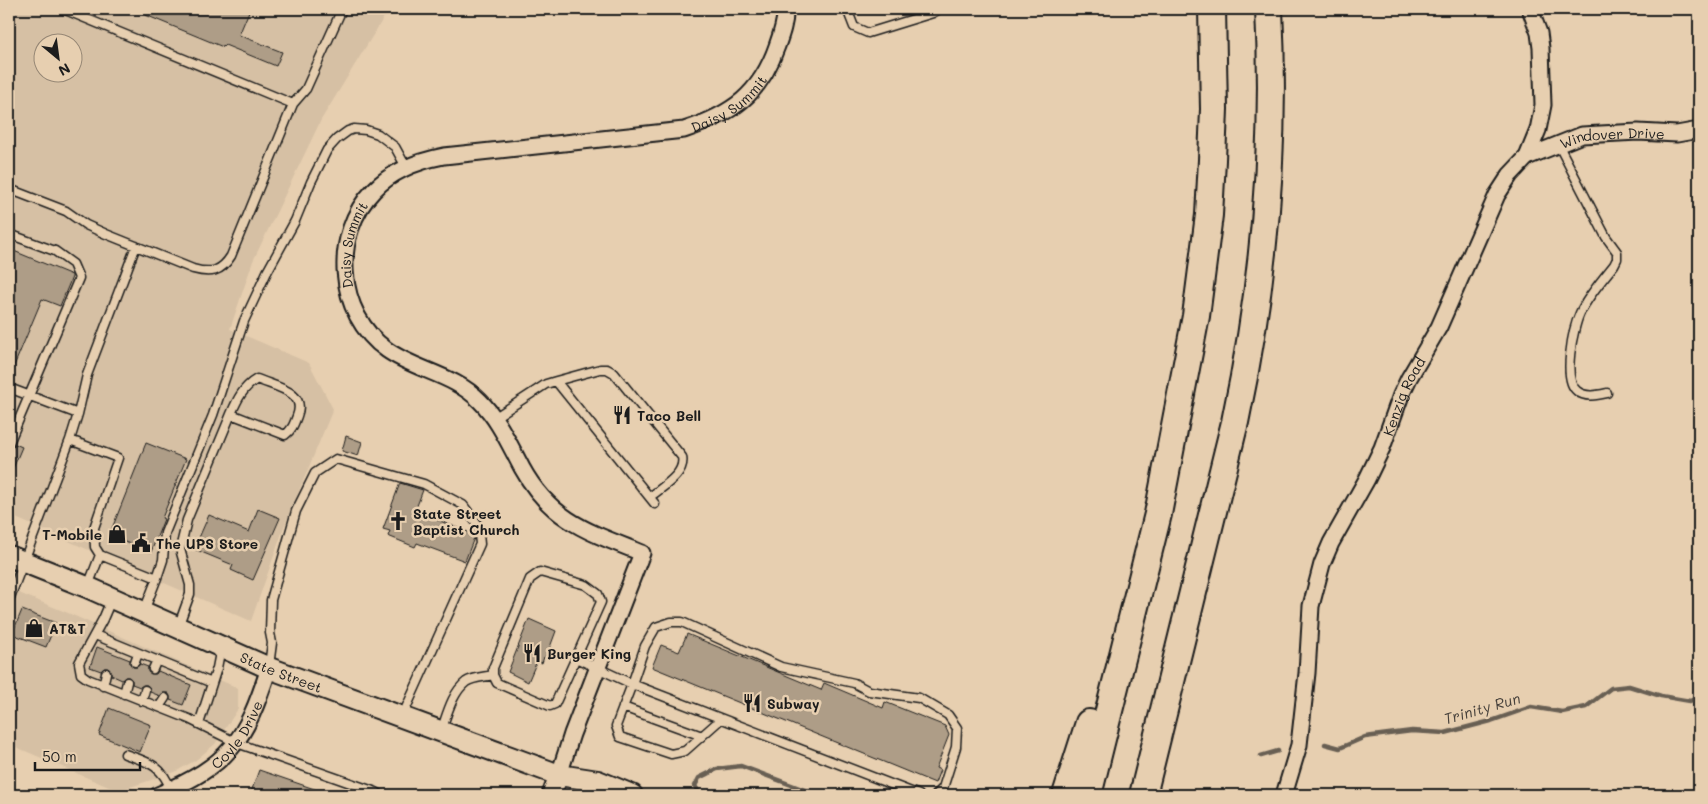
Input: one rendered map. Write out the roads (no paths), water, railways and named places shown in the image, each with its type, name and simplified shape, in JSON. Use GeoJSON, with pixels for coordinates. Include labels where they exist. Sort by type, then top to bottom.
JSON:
{"type":"FeatureCollection","features":[{"type":"Feature","properties":{"kind":"highway"},"geometry":{"type":"LineString","coordinates":[[1088,795],[1158,514],[1196,316],[1209,215],[1214,109],[1212,9]]}},
{"type":"Feature","properties":{"kind":"highway"},"geometry":{"type":"LineString","coordinates":[[1143,795],[1235,422],[1256,313],[1266,225],[1270,148],[1272,95],[1270,9]]}},
{"type":"Feature","properties":{"kind":"highway"},"geometry":{"type":"LineString","coordinates":[[1066,795],[1167,469]]}},
{"type":"Feature","properties":{"kind":"main road","name":"State Street"},"geometry":{"type":"LineString","coordinates":[[16,558],[87,587],[269,668],[559,775],[598,782],[632,795]]}},
{"type":"Feature","properties":{"kind":"main road","name":"State Street"},"geometry":{"type":"LineString","coordinates":[[559,775],[578,795]]}},
{"type":"Feature","properties":{"kind":"street","name":"Daisy Summit"},"geometry":{"type":"LineString","coordinates":[[597,669],[642,553],[572,523],[554,511],[535,489],[522,468],[507,436],[479,400],[456,384],[416,366],[387,350],[370,335],[358,317],[349,296],[344,274],[345,248],[350,227],[359,208],[373,190],[392,175],[421,160],[684,130],[712,121],[736,106],[761,81],[770,65],[781,35],[785,9]]}},
{"type":"Feature","properties":{"kind":"street","name":"Kenzig Road"},"geometry":{"type":"LineString","coordinates":[[1284,795],[1299,745],[1307,673],[1311,606],[1322,564],[1331,543],[1382,448],[1401,395],[1439,327],[1497,195],[1510,175],[1527,157],[1538,130],[1542,104],[1541,48],[1539,34],[1530,9]]}},
{"type":"Feature","properties":{"kind":"street","name":"Windover Drive"},"geometry":{"type":"LineString","coordinates":[[1527,157],[1582,135],[1638,132],[1677,134],[1699,130]]}},
{"type":"Feature","properties":{"kind":"street","name":"Coyle Drive"},"geometry":{"type":"LineString","coordinates":[[164,792],[201,774],[222,759],[237,743],[254,713],[269,668]]}},
{"type":"Feature","properties":{"kind":"street"},"geometry":{"type":"LineString","coordinates":[[551,795],[597,669]]}},
{"type":"Feature","properties":{"kind":"lane"},"geometry":{"type":"LineString","coordinates":[[62,9],[293,104]]}},
{"type":"Feature","properties":{"kind":"lane"},"geometry":{"type":"LineString","coordinates":[[9,188],[66,211],[86,225],[136,246],[204,272],[216,271],[226,265],[293,104],[306,90],[342,9]]}},
{"type":"Feature","properties":{"kind":"lane"},"geometry":{"type":"LineString","coordinates":[[847,9],[854,27],[868,33],[933,13],[939,9]]}},
{"type":"Feature","properties":{"kind":"lane"},"geometry":{"type":"LineString","coordinates":[[144,612],[163,560],[166,532],[213,415],[255,297],[295,221],[310,182],[327,150],[337,138],[348,131],[354,129],[366,130],[378,134],[395,147],[406,168]]}},
{"type":"Feature","properties":{"kind":"lane"},"geometry":{"type":"LineString","coordinates":[[1558,144],[1606,237],[1617,252],[1617,259],[1614,265],[1580,314],[1572,339],[1570,374],[1571,383],[1576,391],[1585,395],[1595,396],[1607,393]]}},
{"type":"Feature","properties":{"kind":"lane"},"geometry":{"type":"LineString","coordinates":[[9,234],[55,251],[73,264],[79,278],[28,394],[9,443]]}},
{"type":"Feature","properties":{"kind":"lane"},"geometry":{"type":"LineString","coordinates":[[9,600],[16,558],[70,440],[87,375],[136,246]]}},
{"type":"Feature","properties":{"kind":"lane"},"geometry":{"type":"LineString","coordinates":[[494,418],[546,384],[556,381],[600,369],[607,369],[614,373],[682,457],[684,463],[681,471],[652,500],[556,381]]}},
{"type":"Feature","properties":{"kind":"lane"},"geometry":{"type":"LineString","coordinates":[[178,627],[190,594],[190,585],[180,550],[187,520],[230,417],[238,399],[249,384],[257,380],[293,394],[298,399],[300,408],[290,431],[285,435],[230,417],[213,415]]}},
{"type":"Feature","properties":{"kind":"lane"},"geometry":{"type":"LineString","coordinates":[[9,388],[78,414]]}},
{"type":"Feature","properties":{"kind":"lane"},"geometry":{"type":"LineString","coordinates":[[70,440],[118,458],[94,528],[95,547],[100,555],[157,578]]}},
{"type":"Feature","properties":{"kind":"lane"},"geometry":{"type":"LineString","coordinates":[[269,668],[272,643],[270,634],[271,600],[296,511],[315,473],[336,459],[424,484],[463,506],[478,524],[480,544],[402,717]]}},
{"type":"Feature","properties":{"kind":"lane"},"geometry":{"type":"LineString","coordinates":[[87,587],[100,555]]}},
{"type":"Feature","properties":{"kind":"lane"},"geometry":{"type":"LineString","coordinates":[[540,572],[586,585],[598,594],[601,602],[576,658],[555,704],[550,706],[497,683],[493,675],[493,668],[530,578],[540,572]]}},
{"type":"Feature","properties":{"kind":"lane"},"geometry":{"type":"LineString","coordinates":[[112,598],[95,635],[79,663],[81,674],[88,680],[159,707],[237,743],[381,795]]}},
{"type":"Feature","properties":{"kind":"lane"},"geometry":{"type":"LineString","coordinates":[[721,718],[685,751],[671,754],[620,737],[616,726],[645,646],[656,627],[671,622],[682,622],[781,667],[854,683],[869,691],[920,698],[948,715],[957,728],[956,747],[943,788],[936,795]]}},
{"type":"Feature","properties":{"kind":"lane"},"geometry":{"type":"LineString","coordinates":[[95,635],[212,683]]}},
{"type":"Feature","properties":{"kind":"lane"},"geometry":{"type":"LineString","coordinates":[[115,654],[118,644]]}},
{"type":"Feature","properties":{"kind":"lane"},"geometry":{"type":"LineString","coordinates":[[199,724],[221,647]]}},
{"type":"Feature","properties":{"kind":"lane"},"geometry":{"type":"LineString","coordinates":[[135,662],[138,653]]}},
{"type":"Feature","properties":{"kind":"lane"},"geometry":{"type":"LineString","coordinates":[[576,658],[632,684],[919,795]]}},
{"type":"Feature","properties":{"kind":"lane"},"geometry":{"type":"LineString","coordinates":[[152,669],[157,660]]}},
{"type":"Feature","properties":{"kind":"lane"},"geometry":{"type":"LineString","coordinates":[[174,678],[179,669]]}},
{"type":"Feature","properties":{"kind":"lane"},"geometry":{"type":"LineString","coordinates":[[103,686],[106,674]]}},
{"type":"Feature","properties":{"kind":"lane"},"geometry":{"type":"LineString","coordinates":[[441,731],[451,704],[467,681],[493,675]]}},
{"type":"Feature","properties":{"kind":"lane"},"geometry":{"type":"LineString","coordinates":[[124,694],[127,682]]}},
{"type":"Feature","properties":{"kind":"lane"},"geometry":{"type":"LineString","coordinates":[[142,701],[145,690]]}},
{"type":"Feature","properties":{"kind":"lane"},"geometry":{"type":"LineString","coordinates":[[159,707],[165,698]]}},
{"type":"Feature","properties":{"kind":"lane"},"geometry":{"type":"LineString","coordinates":[[623,707],[702,736]]}},
{"type":"Feature","properties":{"kind":"lane"},"geometry":{"type":"LineString","coordinates":[[125,754],[151,763],[157,768],[167,779],[164,792]]}},
{"type":"Feature","properties":{"kind":"waterway","name":"Trinity Run"},"geometry":{"type":"LineString","coordinates":[[1325,744],[1340,748],[1365,737],[1412,731],[1445,733],[1491,721],[1531,707],[1562,712],[1586,707],[1611,688],[1629,686],[1661,696],[1690,701],[1699,697]]}},
{"type":"Feature","properties":{"kind":"waterway","name":"Trinity Run"},"geometry":{"type":"LineString","coordinates":[[1261,756],[1278,751]]}},
{"type":"Feature","properties":{"kind":"waterway","name":"Trinity Run"},"geometry":{"type":"LineString","coordinates":[[701,795],[695,786],[699,778],[717,769],[741,766],[818,795]]}},
{"type":"Feature","properties":{"kind":"place","name":"Taco Bell"},"geometry":{"type":"Point","coordinates":[622,415]}},
{"type":"Feature","properties":{"kind":"place","name":"State Street Baptist Church"},"geometry":{"type":"Point","coordinates":[398,521]}},
{"type":"Feature","properties":{"kind":"place","name":"T-Mobile"},"geometry":{"type":"Point","coordinates":[117,534]}},
{"type":"Feature","properties":{"kind":"place","name":"The UPS Store"},"geometry":{"type":"Point","coordinates":[141,543]}},
{"type":"Feature","properties":{"kind":"place","name":"AT&T"},"geometry":{"type":"Point","coordinates":[34,628]}},
{"type":"Feature","properties":{"kind":"place","name":"Burger King"},"geometry":{"type":"Point","coordinates":[532,653]}},
{"type":"Feature","properties":{"kind":"place","name":"Subway"},"geometry":{"type":"Point","coordinates":[752,703]}}]}
